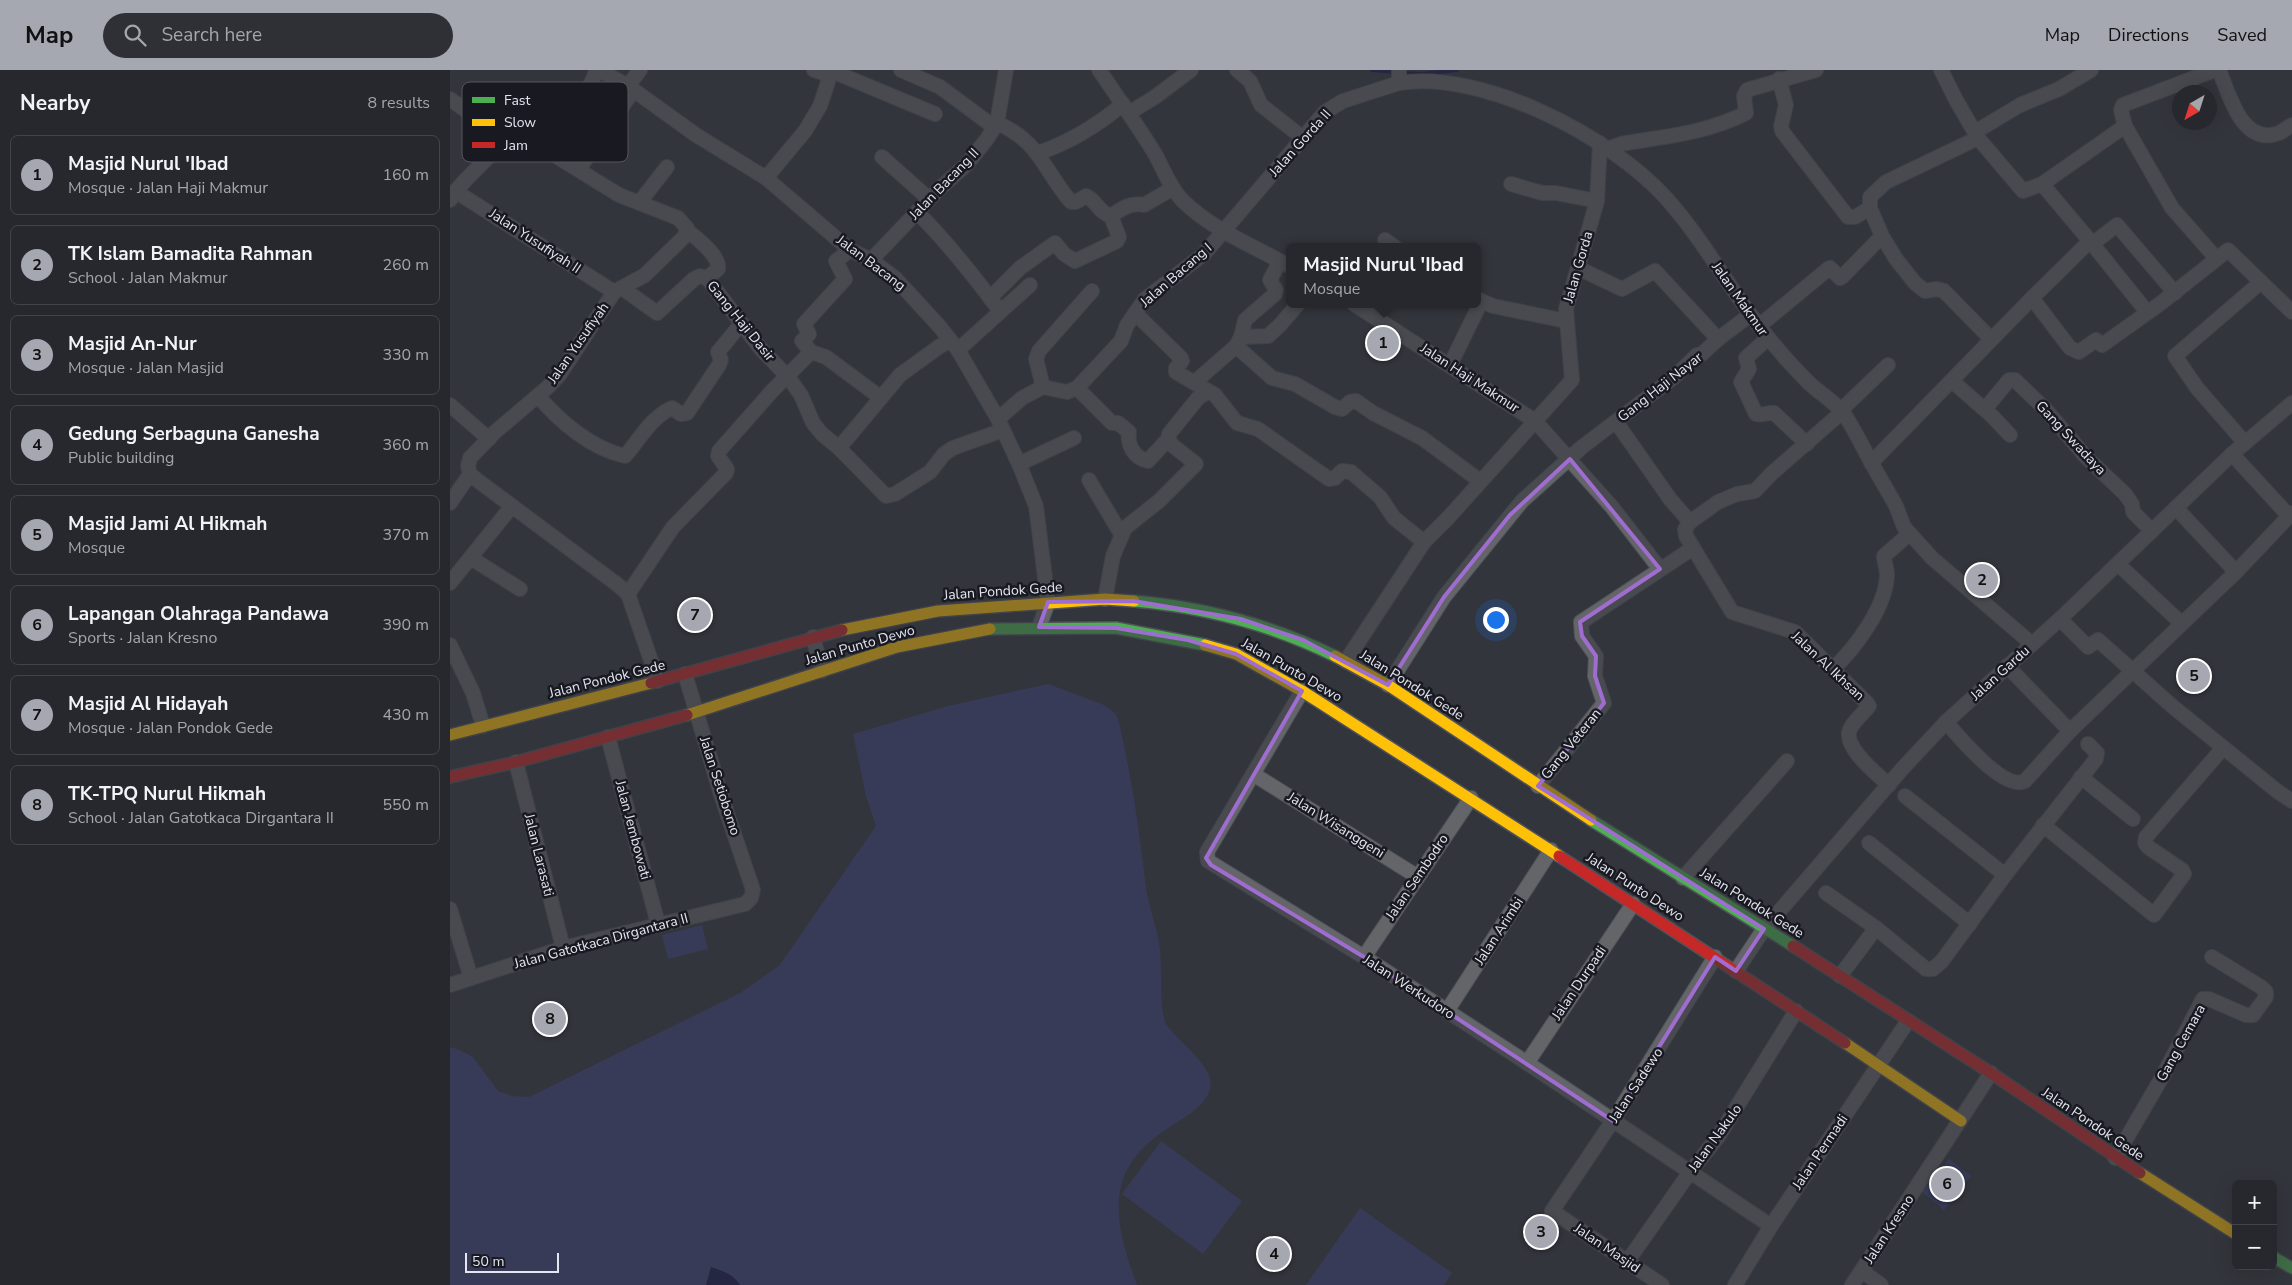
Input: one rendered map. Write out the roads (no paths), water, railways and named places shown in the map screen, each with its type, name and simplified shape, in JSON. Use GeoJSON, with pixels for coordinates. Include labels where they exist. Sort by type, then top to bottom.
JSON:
{"type":"FeatureCollection","features":[{"type":"Feature","properties":{"kind":"main road","name":"Jalan Pondok Gede"},"geometry":{"type":"LineString","coordinates":[[450,735],[685,674],[813,637],[870,623],[938,611],[1105,599],[1176,605],[1241,619],[1303,640],[1346,661],[1388,685],[1538,786],[1840,976],[1991,1073],[2115,1158],[2232,1231]]}},
{"type":"Feature","properties":{"kind":"main road","name":"Jalan Punto Dewo"},"geometry":{"type":"LineString","coordinates":[[450,777],[516,762],[696,713],[897,647],[992,629],[1039,626],[1116,628],[1188,640],[1236,654],[1302,691],[1551,850],[1961,1120]]}},
{"type":"Feature","properties":{"kind":"main road"},"geometry":{"type":"LineString","coordinates":[[2277,1259],[2292,1268]]}},
{"type":"Feature","properties":{"kind":"street","name":"Jalan Bacang"},"geometry":{"type":"LineString","coordinates":[[598,70],[619,82]]}},
{"type":"Feature","properties":{"kind":"street"},"geometry":{"type":"LineString","coordinates":[[591,82],[598,70]]}},
{"type":"Feature","properties":{"kind":"street"},"geometry":{"type":"LineString","coordinates":[[628,91],[640,70]]}},
{"type":"Feature","properties":{"kind":"street"},"geometry":{"type":"LineString","coordinates":[[814,70],[831,72],[935,114]]}},
{"type":"Feature","properties":{"kind":"street"},"geometry":{"type":"LineString","coordinates":[[901,70],[940,87],[996,125],[1019,135],[1038,153],[1071,202],[1076,202],[1086,196],[1090,198],[1103,212],[1111,216],[1119,236],[1117,241],[1075,261],[1064,254],[1055,243],[1020,268],[990,298]]}},
{"type":"Feature","properties":{"kind":"street","name":"Jalan Bacang II"},"geometry":{"type":"LineString","coordinates":[[872,260],[929,198],[967,164],[996,125],[1006,70]]}},
{"type":"Feature","properties":{"kind":"street"},"geometry":{"type":"LineString","coordinates":[[1099,70],[1126,109],[1173,188],[1184,201],[1223,232],[1285,264],[1270,280],[1276,293],[1245,320],[1239,341],[1195,382]]}},
{"type":"Feature","properties":{"kind":"street"},"geometry":{"type":"LineString","coordinates":[[1038,153],[1053,148],[1112,114],[1155,97],[1191,70]]}},
{"type":"Feature","properties":{"kind":"street"},"geometry":{"type":"LineString","coordinates":[[1237,70],[1250,81],[1261,105],[1303,138]]}},
{"type":"Feature","properties":{"kind":"street"},"geometry":{"type":"LineString","coordinates":[[1399,76],[1489,86],[1553,114],[1605,146],[1718,126],[1746,113],[1745,91],[1779,79],[1816,70]]}},
{"type":"Feature","properties":{"kind":"street"},"geometry":{"type":"LineString","coordinates":[[1942,70],[1977,135],[2021,190],[2026,191],[2042,184],[2125,126]]}},
{"type":"Feature","properties":{"kind":"street"},"geometry":{"type":"LineString","coordinates":[[1992,340],[1944,291],[1937,289],[1925,291],[1914,283],[1882,236],[1870,208],[1871,196],[1886,182],[1977,135],[2020,105],[2059,88],[2091,70]]}},
{"type":"Feature","properties":{"kind":"street"},"geometry":{"type":"LineString","coordinates":[[2215,70],[2123,105],[2121,110],[2125,126],[2172,208],[2216,258]]}},
{"type":"Feature","properties":{"kind":"street"},"geometry":{"type":"LineString","coordinates":[[2219,70],[2238,114],[2251,130],[2258,133],[2278,133],[2292,125]]}},
{"type":"Feature","properties":{"kind":"street"},"geometry":{"type":"LineString","coordinates":[[766,178],[805,130],[820,106],[831,72]]}},
{"type":"Feature","properties":{"kind":"street","name":"Jalan Gorda II"},"geometry":{"type":"LineString","coordinates":[[1223,232],[1320,117],[1336,104],[1399,76]]}},
{"type":"Feature","properties":{"kind":"street"},"geometry":{"type":"LineString","coordinates":[[1779,79],[1786,105],[1781,126],[1782,131],[1848,217],[1853,218],[1870,208]]}},
{"type":"Feature","properties":{"kind":"street","name":"Jalan Bacang"},"geometry":{"type":"LineString","coordinates":[[630,88],[696,136],[766,178],[850,250],[872,260],[914,297],[954,346],[1001,425],[1036,506],[1048,602]]}},
{"type":"Feature","properties":{"kind":"street"},"geometry":{"type":"LineString","coordinates":[[450,98],[462,107]]}},
{"type":"Feature","properties":{"kind":"street","name":"Jalan Gorda"},"geometry":{"type":"LineString","coordinates":[[1346,661],[1424,542],[1572,380],[1566,310],[1597,201],[1605,146]]}},
{"type":"Feature","properties":{"kind":"street","name":"Jalan Makmur"},"geometry":{"type":"LineString","coordinates":[[1605,146],[1655,186],[1677,211],[1768,338],[1810,383],[1842,411],[1896,506],[1900,522],[1909,534],[1932,558],[2032,644]]}},
{"type":"Feature","properties":{"kind":"street"},"geometry":{"type":"LineString","coordinates":[[882,157],[929,198]]}},
{"type":"Feature","properties":{"kind":"street"},"geometry":{"type":"LineString","coordinates":[[453,196],[486,162]]}},
{"type":"Feature","properties":{"kind":"street"},"geometry":{"type":"LineString","coordinates":[[567,162],[620,195],[678,218],[684,223],[688,231],[718,261],[718,269],[707,278]]}},
{"type":"Feature","properties":{"kind":"street"},"geometry":{"type":"LineString","coordinates":[[579,169],[583,162]]}},
{"type":"Feature","properties":{"kind":"street"},"geometry":{"type":"LineString","coordinates":[[639,203],[667,167]]}},
{"type":"Feature","properties":{"kind":"street"},"geometry":{"type":"LineString","coordinates":[[1511,184],[1542,193],[1556,193],[1597,201]]}},
{"type":"Feature","properties":{"kind":"street"},"geometry":{"type":"LineString","coordinates":[[2042,184],[2146,312]]}},
{"type":"Feature","properties":{"kind":"street"},"geometry":{"type":"LineString","coordinates":[[1111,216],[1122,208],[1137,203],[1144,205],[1173,188]]}},
{"type":"Feature","properties":{"kind":"street","name":"Jalan Yusufiyah II"},"geometry":{"type":"LineString","coordinates":[[453,196],[618,290]]}},
{"type":"Feature","properties":{"kind":"street"},"geometry":{"type":"LineString","coordinates":[[916,212],[942,237],[1000,312]]}},
{"type":"Feature","properties":{"kind":"street"},"geometry":{"type":"LineString","coordinates":[[1871,463],[2032,298],[2091,243],[2117,225],[2175,293]]}},
{"type":"Feature","properties":{"kind":"street","name":"Jalan Yusufiyah"},"geometry":{"type":"LineString","coordinates":[[450,503],[470,474],[468,466],[470,458],[488,439],[538,396],[560,374],[618,290],[645,275],[686,236],[688,231]]}},
{"type":"Feature","properties":{"kind":"street","name":"Jalan Bacang I"},"geometry":{"type":"LineString","coordinates":[[1077,388],[1121,341],[1127,325],[1145,298],[1204,254],[1223,232]]}},
{"type":"Feature","properties":{"kind":"street","name":"Gang Haji Nayar"},"geometry":{"type":"LineString","coordinates":[[1388,685],[1444,597],[1522,501],[1570,459],[1673,378],[1697,355],[1702,354],[1718,339],[1755,320],[1830,268],[1840,278],[1842,277],[1882,236]]}},
{"type":"Feature","properties":{"kind":"street"},"geometry":{"type":"LineString","coordinates":[[850,250],[836,261],[845,278],[804,324],[809,334],[802,341],[811,352],[826,357],[881,398]]}},
{"type":"Feature","properties":{"kind":"street"},"geometry":{"type":"LineString","coordinates":[[2032,298],[2070,348],[2076,352],[2096,340],[2102,345],[2175,293],[2216,258],[2230,251],[2292,312]]}},
{"type":"Feature","properties":{"kind":"street"},"geometry":{"type":"LineString","coordinates":[[1578,268],[1622,289],[1655,271],[1718,339]]}},
{"type":"Feature","properties":{"kind":"street","name":"Gang Haji Dasir"},"geometry":{"type":"LineString","coordinates":[[618,290],[657,313],[694,279],[700,276],[707,278],[760,348],[788,377],[801,395],[813,424],[882,493],[890,496],[930,472],[944,454],[953,448],[1001,425]]}},
{"type":"Feature","properties":{"kind":"street"},"geometry":{"type":"LineString","coordinates":[[2245,443],[2197,388],[2175,356],[2261,282]]}},
{"type":"Feature","properties":{"kind":"street"},"geometry":{"type":"LineString","coordinates":[[839,448],[900,375],[940,346],[954,346],[1000,312],[1030,285]]}},
{"type":"Feature","properties":{"kind":"street"},"geometry":{"type":"LineString","coordinates":[[1043,387],[1036,359],[1039,351],[1092,291]]}},
{"type":"Feature","properties":{"kind":"street"},"geometry":{"type":"LineString","coordinates":[[1481,301],[1566,321]]}},
{"type":"Feature","properties":{"kind":"street"},"geometry":{"type":"LineString","coordinates":[[1239,341],[1268,336],[1295,308]]}},
{"type":"Feature","properties":{"kind":"street","name":"Jalan Haji Makmur"},"geometry":{"type":"LineString","coordinates":[[1360,308],[1535,421],[1612,507],[1660,569]]}},
{"type":"Feature","properties":{"kind":"street"},"geometry":{"type":"LineString","coordinates":[[1450,365],[1476,308]]}},
{"type":"Feature","properties":{"kind":"street"},"geometry":{"type":"LineString","coordinates":[[1134,313],[1181,358],[1182,361],[1176,368],[1176,372],[1215,396],[1237,423],[1258,429],[1329,479],[1335,478],[1342,471],[1351,472],[1380,496],[1394,518],[1424,542]]}},
{"type":"Feature","properties":{"kind":"street"},"geometry":{"type":"LineString","coordinates":[[538,396],[551,411],[572,429],[606,449],[625,456],[655,418],[672,408],[681,414],[687,413],[719,365],[721,360],[718,352],[741,324]]}},
{"type":"Feature","properties":{"kind":"street"},"geometry":{"type":"LineString","coordinates":[[1768,338],[1746,358],[1749,369],[1741,382],[1756,414],[1774,413],[1807,444]]}},
{"type":"Feature","properties":{"kind":"street"},"geometry":{"type":"LineString","coordinates":[[1239,341],[1272,378],[1295,384],[1326,403],[1342,409],[1350,402],[1356,401],[1373,413],[1422,438],[1480,481]]}},
{"type":"Feature","properties":{"kind":"street"},"geometry":{"type":"LineString","coordinates":[[628,594],[673,527],[726,473],[727,469],[718,456],[719,451],[772,391],[811,352]]}},
{"type":"Feature","properties":{"kind":"street"},"geometry":{"type":"LineString","coordinates":[[1660,569],[1692,548],[1684,533],[1690,522],[1718,502],[1737,494],[1756,491],[1771,474],[1807,444],[1888,365]]}},
{"type":"Feature","properties":{"kind":"street","name":"Gang Swadaya"},"geometry":{"type":"LineString","coordinates":[[1985,409],[2009,380],[2015,380],[2046,410],[2086,457],[2125,494],[2132,504],[2133,512],[2152,531]]}},
{"type":"Feature","properties":{"kind":"street"},"geometry":{"type":"LineString","coordinates":[[1952,381],[1985,409],[2010,435]]}},
{"type":"Feature","properties":{"kind":"street"},"geometry":{"type":"LineString","coordinates":[[1001,425],[1022,398],[1043,387],[1067,392],[1077,388],[1112,423],[1118,424],[1129,432],[1129,445],[1143,460],[1148,461],[1198,398],[1207,392]]}},
{"type":"Feature","properties":{"kind":"street"},"geometry":{"type":"LineString","coordinates":[[450,404],[488,439]]}},
{"type":"Feature","properties":{"kind":"street","name":"Jalan Gardu"},"geometry":{"type":"LineString","coordinates":[[1736,971],[1764,929],[1946,722],[2060,619],[2232,454],[2292,404]]}},
{"type":"Feature","properties":{"kind":"street"},"geometry":{"type":"LineString","coordinates":[[1616,422],[1670,499],[1690,522]]}},
{"type":"Feature","properties":{"kind":"street"},"geometry":{"type":"LineString","coordinates":[[1019,464],[1074,438]]}},
{"type":"Feature","properties":{"kind":"street"},"geometry":{"type":"LineString","coordinates":[[1105,599],[1113,556],[1121,534],[1133,520],[1159,501],[1196,464],[1172,445],[1168,438]]}},
{"type":"Feature","properties":{"kind":"street"},"geometry":{"type":"LineString","coordinates":[[1946,722],[1992,769],[2005,778],[2018,783],[2025,781],[2070,731],[2236,572],[2291,514],[2232,454]]}},
{"type":"Feature","properties":{"kind":"street"},"geometry":{"type":"LineString","coordinates":[[470,474],[628,594],[658,681]]}},
{"type":"Feature","properties":{"kind":"street"},"geometry":{"type":"LineString","coordinates":[[1089,480],[1121,534]]}},
{"type":"Feature","properties":{"kind":"street"},"geometry":{"type":"LineString","coordinates":[[450,582],[472,558],[512,506]]}},
{"type":"Feature","properties":{"kind":"street"},"geometry":{"type":"LineString","coordinates":[[2176,508],[2236,572]]}},
{"type":"Feature","properties":{"kind":"street"},"geometry":{"type":"LineString","coordinates":[[1833,669],[1871,622],[1886,584],[1884,556],[1909,534]]}},
{"type":"Feature","properties":{"kind":"street","name":"Jalan Al Ikhsan"},"geometry":{"type":"LineString","coordinates":[[1692,548],[1732,612],[1795,632],[1869,706],[1850,728],[1850,738],[1864,763],[1889,785]]}},
{"type":"Feature","properties":{"kind":"street"},"geometry":{"type":"LineString","coordinates":[[472,558],[520,588]]}},
{"type":"Feature","properties":{"kind":"street"},"geometry":{"type":"LineString","coordinates":[[2118,564],[2181,623]]}},
{"type":"Feature","properties":{"kind":"street","name":"Gang Veteran"},"geometry":{"type":"LineString","coordinates":[[1538,786],[1604,703],[1595,676],[1596,656],[1582,636],[1580,623],[1660,569]]}},
{"type":"Feature","properties":{"kind":"street"},"geometry":{"type":"LineString","coordinates":[[1039,626],[1048,602]]}},
{"type":"Feature","properties":{"kind":"street"},"geometry":{"type":"LineString","coordinates":[[2060,619],[2088,647],[2098,640],[2131,671],[2223,748],[2292,801]]}},
{"type":"Feature","properties":{"kind":"street"},"geometry":{"type":"LineString","coordinates":[[813,637],[822,671]]}},
{"type":"Feature","properties":{"kind":"street"},"geometry":{"type":"LineString","coordinates":[[450,645],[471,688],[483,726]]}},
{"type":"Feature","properties":{"kind":"street"},"geometry":{"type":"LineString","coordinates":[[2007,666],[2070,731]]}},
{"type":"Feature","properties":{"kind":"street","name":"Jalan Setiobomo"},"geometry":{"type":"LineString","coordinates":[[685,674],[722,798],[748,871],[753,890],[752,898]]}},
{"type":"Feature","properties":{"kind":"street","name":"Jalan Werkudoro"},"geometry":{"type":"LineString","coordinates":[[1302,691],[1207,852],[1208,861],[1364,957],[1771,1226]]}},
{"type":"Feature","properties":{"kind":"street","name":"Jalan Jembowati"},"geometry":{"type":"LineString","coordinates":[[608,736],[658,924]]}},
{"type":"Feature","properties":{"kind":"street"},"geometry":{"type":"LineString","coordinates":[[1826,893],[1876,928],[1926,969],[1933,970],[2098,756],[2088,744]]}},
{"type":"Feature","properties":{"kind":"street"},"geometry":{"type":"LineString","coordinates":[[2043,826],[2154,915],[2184,874],[2182,870],[2148,847],[2145,843],[2146,837],[2223,748]]}},
{"type":"Feature","properties":{"kind":"street"},"geometry":{"type":"LineString","coordinates":[[1683,878],[1787,761]]}},
{"type":"Feature","properties":{"kind":"street","name":"Jalan Larasati"},"geometry":{"type":"LineString","coordinates":[[516,762],[563,948]]}},
{"type":"Feature","properties":{"kind":"street","name":"Jalan Wisanggeni"},"geometry":{"type":"LineString","coordinates":[[1253,774],[1418,877]]}},
{"type":"Feature","properties":{"kind":"street"},"geometry":{"type":"LineString","coordinates":[[2081,777],[2133,819]]}},
{"type":"Feature","properties":{"kind":"street"},"geometry":{"type":"LineString","coordinates":[[1905,796],[2005,875]]}},
{"type":"Feature","properties":{"kind":"street","name":"Jalan Sembodro"},"geometry":{"type":"LineString","coordinates":[[1364,957],[1471,798]]}},
{"type":"Feature","properties":{"kind":"street"},"geometry":{"type":"LineString","coordinates":[[1869,843],[1970,924]]}},
{"type":"Feature","properties":{"kind":"street","name":"Jalan Arimbi"},"geometry":{"type":"LineString","coordinates":[[1447,1011],[1551,850]]}},
{"type":"Feature","properties":{"kind":"street","name":"Jalan Gatotkaca Dirgantara II"},"geometry":{"type":"LineString","coordinates":[[450,986],[563,948],[745,904],[752,898]]}},
{"type":"Feature","properties":{"kind":"street","name":"Jalan Durpadi"},"geometry":{"type":"LineString","coordinates":[[1527,1063],[1633,904]]}},
{"type":"Feature","properties":{"kind":"street"},"geometry":{"type":"LineString","coordinates":[[450,909],[471,978]]}},
{"type":"Feature","properties":{"kind":"street"},"geometry":{"type":"LineString","coordinates":[[1840,976],[1876,928]]}},
{"type":"Feature","properties":{"kind":"street","name":"Jalan Sadewo"},"geometry":{"type":"LineString","coordinates":[[1552,1211],[1613,1121],[1715,957]]}},
{"type":"Feature","properties":{"kind":"street","name":"Gang Cemara"},"geometry":{"type":"LineString","coordinates":[[2115,1158],[2204,1000],[2210,999],[2246,1015],[2253,1015],[2266,997],[2266,992],[2261,987],[2212,957]]}},
{"type":"Feature","properties":{"kind":"street","name":"Jalan Nakulo"},"geometry":{"type":"LineString","coordinates":[[1627,1262],[1745,1097],[1796,1011]]}},
{"type":"Feature","properties":{"kind":"street","name":"Jalan Permadi"},"geometry":{"type":"LineString","coordinates":[[1734,1285],[1771,1226],[1908,1021]]}},
{"type":"Feature","properties":{"kind":"street","name":"Jalan Kresno"},"geometry":{"type":"LineString","coordinates":[[1852,1285],[1991,1073]]}},
{"type":"Feature","properties":{"kind":"street","name":"Jalan Masjid"},"geometry":{"type":"LineString","coordinates":[[1552,1211],[1662,1285]]}},
{"type":"Feature","properties":{"kind":"street"},"geometry":{"type":"LineString","coordinates":[[1862,1271],[1881,1285]]}},
{"type":"Feature","properties":{"kind":"waterway"},"geometry":{"type":"LineString","coordinates":[[1372,70],[1395,72]]}},
{"type":"Feature","properties":{"kind":"waterway"},"geometry":{"type":"LineString","coordinates":[[1402,73],[1422,74],[1457,70]]}},
{"type":"Feature","properties":{"kind":"place","name":"Masjid Nurul 'Ibad"},"geometry":{"type":"Point","coordinates":[1383,343]}},
{"type":"Feature","properties":{"kind":"place","name":"TK Islam Bamadita Rahman"},"geometry":{"type":"Point","coordinates":[1982,580]}},
{"type":"Feature","properties":{"kind":"place","name":"Masjid Al Hidayah"},"geometry":{"type":"Point","coordinates":[695,615]}},
{"type":"Feature","properties":{"kind":"place","name":"Masjid Jami Al Hikmah"},"geometry":{"type":"Point","coordinates":[2194,676]}},
{"type":"Feature","properties":{"kind":"place","name":"TK-TPQ Nurul Hikmah"},"geometry":{"type":"Point","coordinates":[550,1019]}},
{"type":"Feature","properties":{"kind":"place","name":"Lapangan Olahraga Pandawa"},"geometry":{"type":"Point","coordinates":[1947,1184]}},
{"type":"Feature","properties":{"kind":"place","name":"Masjid An-Nur"},"geometry":{"type":"Point","coordinates":[1541,1232]}},
{"type":"Feature","properties":{"kind":"place","name":"Gedung Serbaguna Ganesha"},"geometry":{"type":"Point","coordinates":[1274,1254]}}]}
